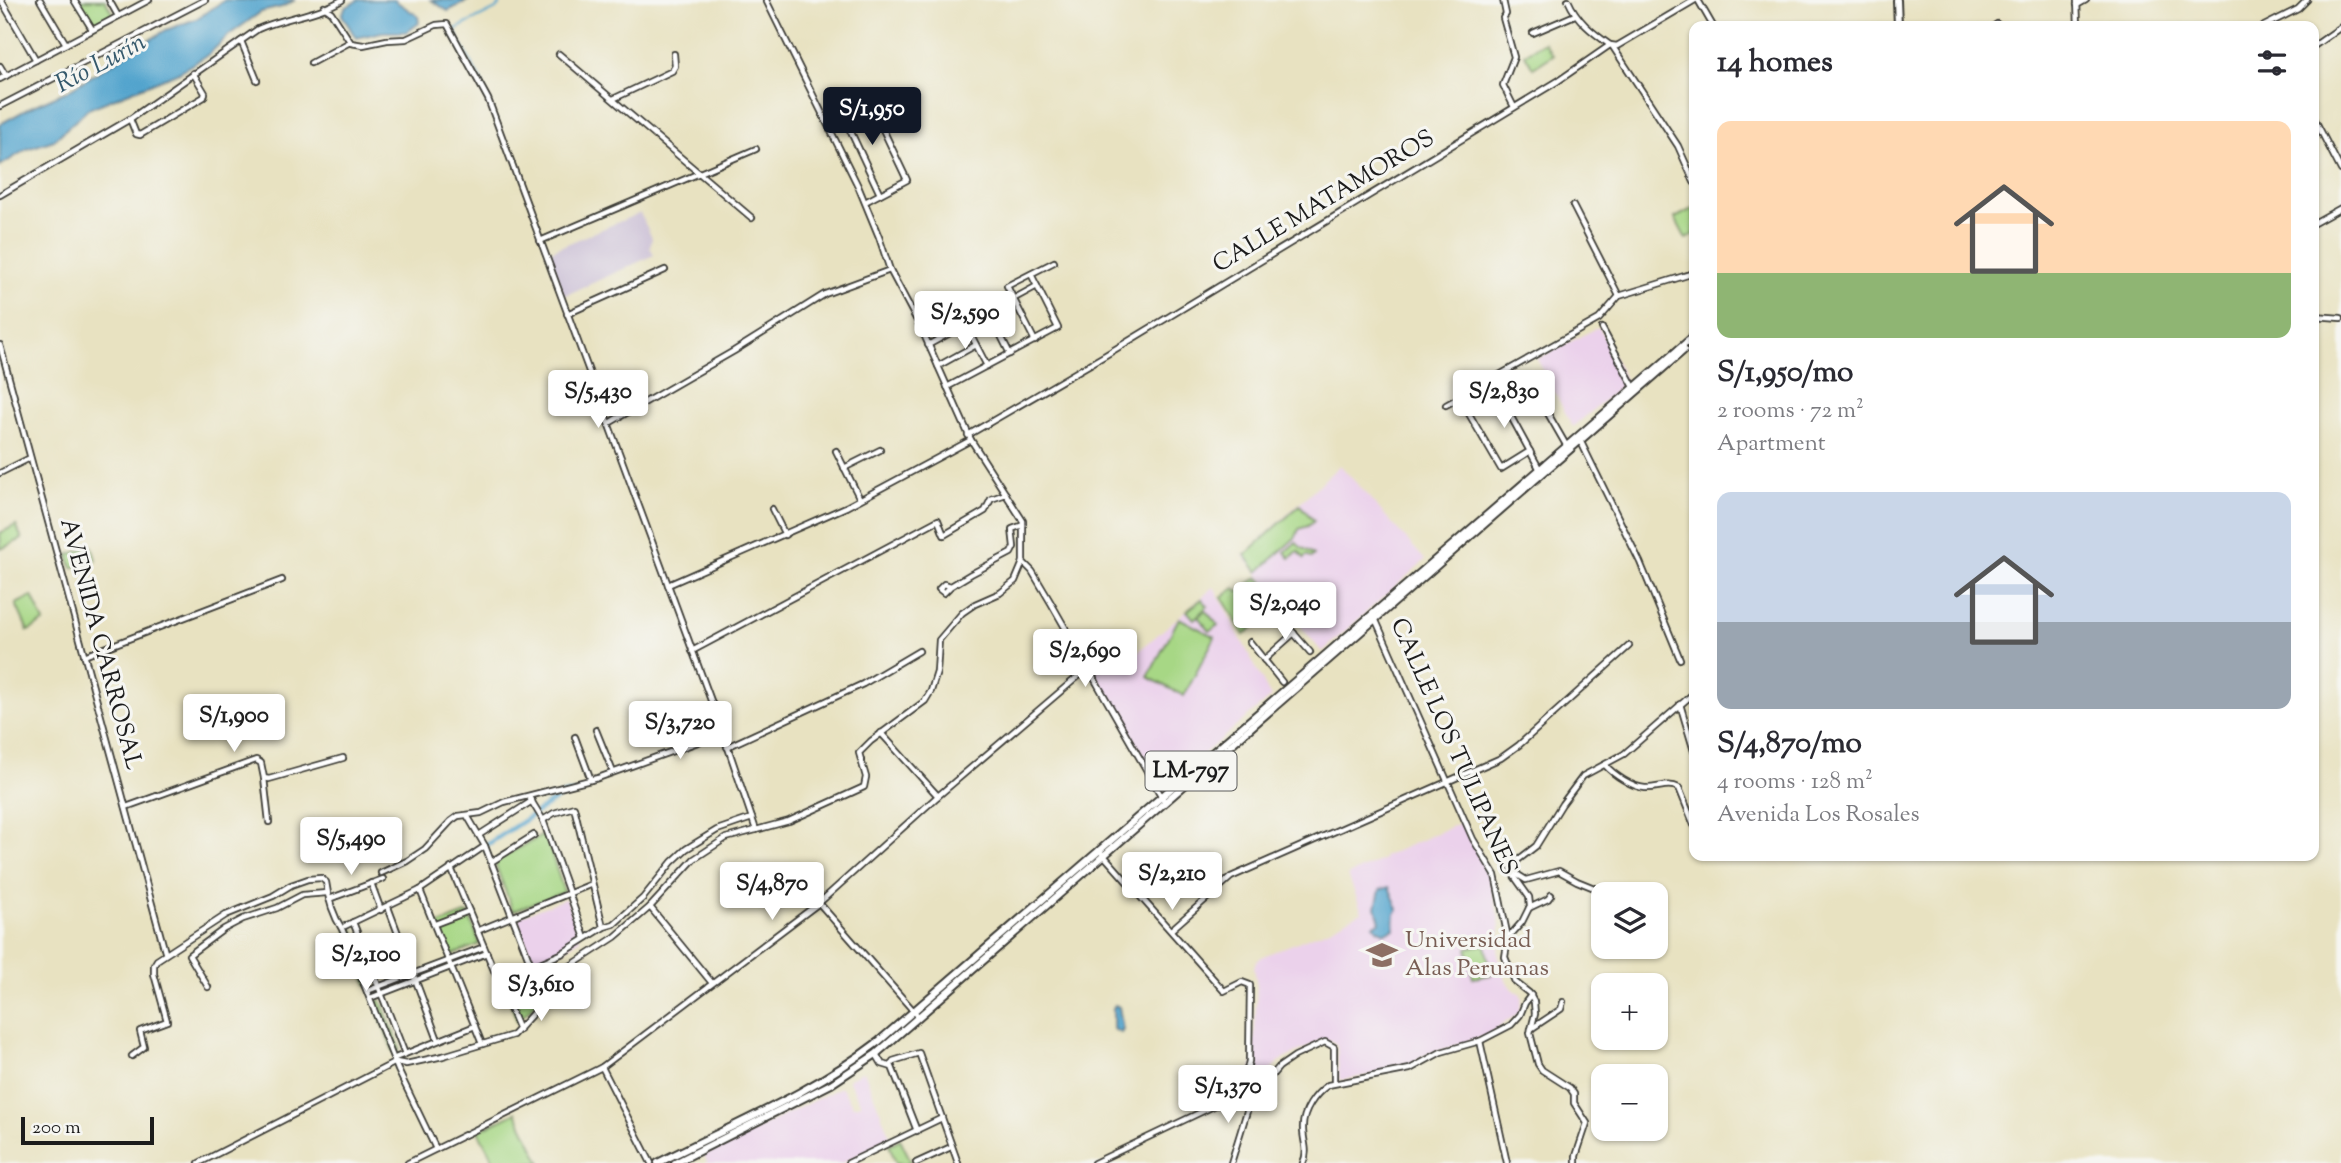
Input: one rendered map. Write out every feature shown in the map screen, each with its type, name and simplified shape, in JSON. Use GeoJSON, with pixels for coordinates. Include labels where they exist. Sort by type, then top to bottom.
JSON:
{"type":"FeatureCollection","features":[{"type":"Feature","properties":{"kind":"main road"},"geometry":{"type":"LineString","coordinates":[[1897,0],[1898,21]]}},
{"type":"Feature","properties":{"kind":"main road","name":"LM-797"},"geometry":{"type":"LineString","coordinates":[[675,1163],[831,1084],[876,1054],[916,1014],[1503,503],[1580,440],[1689,340]]}},
{"type":"Feature","properties":{"kind":"main road","name":"LM-797"},"geometry":{"type":"LineString","coordinates":[[1503,503],[1566,445],[1689,345]]}},
{"type":"Feature","properties":{"kind":"main road","name":"LM-797"},"geometry":{"type":"LineString","coordinates":[[659,1163],[821,1080],[851,1062],[916,1014]]}},
{"type":"Feature","properties":{"kind":"street"},"geometry":{"type":"LineString","coordinates":[[1,0],[36,60]]}},
{"type":"Feature","properties":{"kind":"street"},"geometry":{"type":"LineString","coordinates":[[40,0],[66,44]]}},
{"type":"Feature","properties":{"kind":"street"},"geometry":{"type":"LineString","coordinates":[[74,0],[92,30]]}},
{"type":"Feature","properties":{"kind":"street"},"geometry":{"type":"LineString","coordinates":[[109,0],[118,16]]}},
{"type":"Feature","properties":{"kind":"street"},"geometry":{"type":"LineString","coordinates":[[0,66],[3,77],[148,0]]}},
{"type":"Feature","properties":{"kind":"street"},"geometry":{"type":"LineString","coordinates":[[0,106],[205,0]]}},
{"type":"Feature","properties":{"kind":"street"},"geometry":{"type":"LineString","coordinates":[[0,195],[130,118],[192,73],[271,23],[342,0]]}},
{"type":"Feature","properties":{"kind":"street"},"geometry":{"type":"LineString","coordinates":[[395,1060],[406,1064],[503,1040],[519,1030],[544,1001],[558,974],[615,937],[650,907],[694,859],[726,838],[789,821],[864,787],[866,777],[859,753],[925,701],[937,672],[939,640],[968,608],[1010,587],[1023,562],[1023,521],[970,437],[890,270],[865,202],[766,0]]}},
{"type":"Feature","properties":{"kind":"street"},"geometry":{"type":"LineString","coordinates":[[1503,0],[1506,14],[1503,18],[1514,57],[1503,85],[1514,107]]}},
{"type":"Feature","properties":{"kind":"street"},"geometry":{"type":"LineString","coordinates":[[1568,0],[1584,26],[1611,46],[1678,146],[1689,171]]}},
{"type":"Feature","properties":{"kind":"street"},"geometry":{"type":"LineString","coordinates":[[1697,0],[1710,21]]}},
{"type":"Feature","properties":{"kind":"street","name":"CALLE MATAMOROS"},"geometry":{"type":"LineString","coordinates":[[668,585],[785,535],[860,499],[970,437],[1558,82],[1611,46],[1697,0]]}},
{"type":"Feature","properties":{"kind":"street"},"geometry":{"type":"LineString","coordinates":[[2078,21],[2077,2],[2086,0]]}},
{"type":"Feature","properties":{"kind":"street"},"geometry":{"type":"LineString","coordinates":[[2274,21],[2298,9],[2307,0]]}},
{"type":"Feature","properties":{"kind":"street"},"geometry":{"type":"LineString","coordinates":[[324,7],[331,12],[350,42]]}},
{"type":"Feature","properties":{"kind":"street"},"geometry":{"type":"LineString","coordinates":[[1534,33],[1575,15]]}},
{"type":"Feature","properties":{"kind":"street"},"geometry":{"type":"LineString","coordinates":[[311,62],[350,42],[363,45],[406,39],[443,23],[450,27],[488,99],[723,733],[756,830]]}},
{"type":"Feature","properties":{"kind":"street"},"geometry":{"type":"LineString","coordinates":[[2319,42],[2341,27]]}},
{"type":"Feature","properties":{"kind":"street"},"geometry":{"type":"LineString","coordinates":[[241,41],[257,80]]}},
{"type":"Feature","properties":{"kind":"street"},"geometry":{"type":"LineString","coordinates":[[559,54],[752,218]]}},
{"type":"Feature","properties":{"kind":"street"},"geometry":{"type":"LineString","coordinates":[[613,99],[673,71],[674,54]]}},
{"type":"Feature","properties":{"kind":"street"},"geometry":{"type":"LineString","coordinates":[[130,118],[136,134],[140,135],[204,97],[205,93],[192,73]]}},
{"type":"Feature","properties":{"kind":"street"},"geometry":{"type":"LineString","coordinates":[[865,202],[907,180],[870,100]]}},
{"type":"Feature","properties":{"kind":"street"},"geometry":{"type":"LineString","coordinates":[[841,111],[880,194]]}},
{"type":"Feature","properties":{"kind":"street"},"geometry":{"type":"LineString","coordinates":[[2319,128],[2341,170]]}},
{"type":"Feature","properties":{"kind":"street"},"geometry":{"type":"LineString","coordinates":[[540,241],[756,149]]}},
{"type":"Feature","properties":{"kind":"street"},"geometry":{"type":"LineString","coordinates":[[1573,206],[1619,296]]}},
{"type":"Feature","properties":{"kind":"street"},"geometry":{"type":"LineString","coordinates":[[2319,220],[2341,208]]}},
{"type":"Feature","properties":{"kind":"street"},"geometry":{"type":"LineString","coordinates":[[1035,341],[1007,286],[1054,262]]}},
{"type":"Feature","properties":{"kind":"street"},"geometry":{"type":"LineString","coordinates":[[567,314],[665,270]]}},
{"type":"Feature","properties":{"kind":"street"},"geometry":{"type":"LineString","coordinates":[[609,423],[734,351],[825,294],[890,270]]}},
{"type":"Feature","properties":{"kind":"street"},"geometry":{"type":"LineString","coordinates":[[947,387],[1058,328],[1031,274]]}},
{"type":"Feature","properties":{"kind":"street"},"geometry":{"type":"LineString","coordinates":[[1446,405],[1599,319],[1619,296],[1689,275]]}},
{"type":"Feature","properties":{"kind":"street"},"geometry":{"type":"LineString","coordinates":[[928,345],[1037,286]]}},
{"type":"Feature","properties":{"kind":"street"},"geometry":{"type":"LineString","coordinates":[[989,312],[1010,354]]}},
{"type":"Feature","properties":{"kind":"street"},"geometry":{"type":"LineString","coordinates":[[2319,316],[2341,318]]}},
{"type":"Feature","properties":{"kind":"street"},"geometry":{"type":"LineString","coordinates":[[965,325],[987,366]]}},
{"type":"Feature","properties":{"kind":"street"},"geometry":{"type":"LineString","coordinates":[[1602,327],[1635,389]]}},
{"type":"Feature","properties":{"kind":"street","name":"AVENIDA CARROSAL"},"geometry":{"type":"LineString","coordinates":[[0,345],[165,953]]}},
{"type":"Feature","properties":{"kind":"street"},"geometry":{"type":"LineString","coordinates":[[938,366],[976,345]]}},
{"type":"Feature","properties":{"kind":"street"},"geometry":{"type":"LineString","coordinates":[[1491,380],[1539,468]]}},
{"type":"Feature","properties":{"kind":"street"},"geometry":{"type":"LineString","coordinates":[[1535,391],[1566,445]]}},
{"type":"Feature","properties":{"kind":"street"},"geometry":{"type":"LineString","coordinates":[[1465,407],[1501,469],[1530,451]]}},
{"type":"Feature","properties":{"kind":"street"},"geometry":{"type":"LineString","coordinates":[[1580,440],[1640,562],[1680,659]]}},
{"type":"Feature","properties":{"kind":"street"},"geometry":{"type":"LineString","coordinates":[[844,468],[880,450]]}},
{"type":"Feature","properties":{"kind":"street"},"geometry":{"type":"LineString","coordinates":[[836,451],[860,499]]}},
{"type":"Feature","properties":{"kind":"street"},"geometry":{"type":"LineString","coordinates":[[0,473],[30,458]]}},
{"type":"Feature","properties":{"kind":"street"},"geometry":{"type":"LineString","coordinates":[[692,651],[938,520],[944,535],[985,511],[991,499],[1006,494]]}},
{"type":"Feature","properties":{"kind":"street"},"geometry":{"type":"LineString","coordinates":[[772,509],[785,535]]}},
{"type":"Feature","properties":{"kind":"street"},"geometry":{"type":"LineString","coordinates":[[951,586],[1011,553],[1014,547],[1012,529],[1023,525]]}},
{"type":"Feature","properties":{"kind":"street"},"geometry":{"type":"LineString","coordinates":[[1023,562],[1032,571],[1163,799]]}},
{"type":"Feature","properties":{"kind":"street"},"geometry":{"type":"LineString","coordinates":[[85,656],[282,580]]}},
{"type":"Feature","properties":{"kind":"street"},"geometry":{"type":"LineString","coordinates":[[1279,615],[1310,653]]}},
{"type":"Feature","properties":{"kind":"street","name":"CALLE LOS TULIPANES"},"geometry":{"type":"LineString","coordinates":[[1374,615],[1474,839],[1495,875],[1508,938],[1505,957],[1513,980],[1531,995]]}},
{"type":"Feature","properties":{"kind":"street"},"geometry":{"type":"LineString","coordinates":[[1264,660],[1294,633]]}},
{"type":"Feature","properties":{"kind":"street"},"geometry":{"type":"LineString","coordinates":[[1250,642],[1282,681]]}},
{"type":"Feature","properties":{"kind":"street"},"geometry":{"type":"LineString","coordinates":[[1171,930],[1231,877],[1500,758],[1519,746],[1629,646]]}},
{"type":"Feature","properties":{"kind":"street"},"geometry":{"type":"LineString","coordinates":[[727,747],[863,684],[919,651]]}},
{"type":"Feature","properties":{"kind":"street"},"geometry":{"type":"LineString","coordinates":[[408,1163],[602,1067],[819,903],[938,796],[1088,668]]}},
{"type":"Feature","properties":{"kind":"street"},"geometry":{"type":"LineString","coordinates":[[1530,908],[1529,897],[1512,872],[1514,864],[1536,846],[1562,804],[1588,771],[1624,754],[1689,697]]}},
{"type":"Feature","properties":{"kind":"street"},"geometry":{"type":"LineString","coordinates":[[1680,704],[1689,734]]}},
{"type":"Feature","properties":{"kind":"street"},"geometry":{"type":"LineString","coordinates":[[596,730],[613,772]]}},
{"type":"Feature","properties":{"kind":"street"},"geometry":{"type":"LineString","coordinates":[[208,987],[189,955],[224,929],[243,919],[277,908],[302,895],[328,896],[371,883],[425,849],[458,816],[481,813],[504,802],[531,799],[723,733]]}},
{"type":"Feature","properties":{"kind":"street"},"geometry":{"type":"LineString","coordinates":[[881,733],[938,796]]}},
{"type":"Feature","properties":{"kind":"street"},"geometry":{"type":"LineString","coordinates":[[575,737],[591,780]]}},
{"type":"Feature","properties":{"kind":"street"},"geometry":{"type":"LineString","coordinates":[[264,778],[269,779],[344,758]]}},
{"type":"Feature","properties":{"kind":"street"},"geometry":{"type":"LineString","coordinates":[[126,807],[254,760],[261,763],[269,822]]}},
{"type":"Feature","properties":{"kind":"street"},"geometry":{"type":"LineString","coordinates":[[1605,765],[1632,784],[1645,788],[1674,785],[1679,788],[1689,813]]}},
{"type":"Feature","properties":{"kind":"street"},"geometry":{"type":"LineString","coordinates":[[531,799],[544,820],[585,938]]}},
{"type":"Feature","properties":{"kind":"street"},"geometry":{"type":"LineString","coordinates":[[479,835],[531,799]]}},
{"type":"Feature","properties":{"kind":"street"},"geometry":{"type":"LineString","coordinates":[[544,820],[554,813],[575,807],[603,927]]}},
{"type":"Feature","properties":{"kind":"street"},"geometry":{"type":"LineString","coordinates":[[467,816],[485,846],[533,966],[535,983],[504,996]]}},
{"type":"Feature","properties":{"kind":"street"},"geometry":{"type":"LineString","coordinates":[[533,966],[561,954],[603,927],[614,924],[643,898],[686,849],[717,830],[752,818]]}},
{"type":"Feature","properties":{"kind":"street"},"geometry":{"type":"LineString","coordinates":[[491,862],[534,835]]}},
{"type":"Feature","properties":{"kind":"street"},"geometry":{"type":"LineString","coordinates":[[345,926],[420,890],[485,846]]}},
{"type":"Feature","properties":{"kind":"street"},"geometry":{"type":"LineString","coordinates":[[1094,1163],[1101,1162],[1238,1094],[1243,1086],[1248,1061],[1251,988],[1248,982],[1242,982],[1224,991],[1101,853]]}},
{"type":"Feature","properties":{"kind":"street"},"geometry":{"type":"LineString","coordinates":[[1514,864],[1516,872],[1526,880],[1559,870],[1591,887]]}},
{"type":"Feature","properties":{"kind":"street"},"geometry":{"type":"LineString","coordinates":[[452,868],[519,1030]]}},
{"type":"Feature","properties":{"kind":"street"},"geometry":{"type":"LineString","coordinates":[[132,1056],[144,1047],[140,1031],[167,1021],[154,965],[157,960],[226,915],[273,896],[291,885],[321,878],[326,882],[328,896],[398,1070],[436,1149]]}},
{"type":"Feature","properties":{"kind":"street"},"geometry":{"type":"LineString","coordinates":[[371,883],[381,910]]}},
{"type":"Feature","properties":{"kind":"street"},"geometry":{"type":"LineString","coordinates":[[477,931],[592,884]]}},
{"type":"Feature","properties":{"kind":"street"},"geometry":{"type":"LineString","coordinates":[[420,890],[482,1044]]}},
{"type":"Feature","properties":{"kind":"street"},"geometry":{"type":"LineString","coordinates":[[1508,938],[1530,908],[1551,895]]}},
{"type":"Feature","properties":{"kind":"street"},"geometry":{"type":"LineString","coordinates":[[819,903],[916,1014]]}},
{"type":"Feature","properties":{"kind":"street"},"geometry":{"type":"LineString","coordinates":[[387,907],[438,1040]]}},
{"type":"Feature","properties":{"kind":"street"},"geometry":{"type":"LineString","coordinates":[[650,907],[712,984]]}},
{"type":"Feature","properties":{"kind":"street"},"geometry":{"type":"LineString","coordinates":[[435,925],[469,911]]}},
{"type":"Feature","properties":{"kind":"street"},"geometry":{"type":"LineString","coordinates":[[353,922],[405,1054]]}},
{"type":"Feature","properties":{"kind":"street"},"geometry":{"type":"LineString","coordinates":[[367,991],[484,947]]}},
{"type":"Feature","properties":{"kind":"street"},"geometry":{"type":"LineString","coordinates":[[370,998],[486,953]]}},
{"type":"Feature","properties":{"kind":"street"},"geometry":{"type":"LineString","coordinates":[[1531,995],[1535,1014],[1530,1030],[1538,1064],[1542,1070],[1570,1088],[1574,1103],[1587,1123],[1576,1163]]}},
{"type":"Feature","properties":{"kind":"street"},"geometry":{"type":"LineString","coordinates":[[1303,1163],[1307,1154],[1304,1118],[1320,1090],[1334,1083],[1346,1083],[1410,1069],[1441,1052],[1480,1041],[1511,1025],[1531,995]]}},
{"type":"Feature","properties":{"kind":"street"},"geometry":{"type":"LineString","coordinates":[[1530,1030],[1560,1011],[1563,1002]]}},
{"type":"Feature","properties":{"kind":"street"},"geometry":{"type":"LineString","coordinates":[[199,1163],[405,1054],[475,1026]]}},
{"type":"Feature","properties":{"kind":"street"},"geometry":{"type":"LineString","coordinates":[[1480,1041],[1507,1163]]}},
{"type":"Feature","properties":{"kind":"street"},"geometry":{"type":"LineString","coordinates":[[1231,1163],[1252,1095],[1257,1093],[1279,1067],[1325,1042],[1334,1047],[1334,1083]]}},
{"type":"Feature","properties":{"kind":"street"},"geometry":{"type":"LineString","coordinates":[[891,1065],[893,1061],[919,1053],[958,1163]]}},
{"type":"Feature","properties":{"kind":"street"},"geometry":{"type":"LineString","coordinates":[[876,1054],[882,1064],[891,1065]]}},
{"type":"Feature","properties":{"kind":"street"},"geometry":{"type":"LineString","coordinates":[[891,1065],[917,1131]]}},
{"type":"Feature","properties":{"kind":"street"},"geometry":{"type":"LineString","coordinates":[[602,1067],[651,1163]]}},
{"type":"Feature","properties":{"kind":"street"},"geometry":{"type":"LineString","coordinates":[[1243,1086],[1245,1091],[1252,1095]]}},
{"type":"Feature","properties":{"kind":"street"},"geometry":{"type":"LineString","coordinates":[[848,1163],[942,1118]]}},
{"type":"Feature","properties":{"kind":"street"},"geometry":{"type":"LineString","coordinates":[[916,1163],[951,1147]]}},
{"type":"Feature","properties":{"kind":"shaded area"},"geometry":{"type":"Polygon","coordinates":[[[640,213],[652,238],[650,247],[654,255],[564,296],[548,252],[640,213]]]}},
{"type":"Feature","properties":{"kind":"shaded area"},"geometry":{"type":"Polygon","coordinates":[[[1599,327],[1626,382],[1573,427],[1537,359],[1599,327]]]}},
{"type":"Feature","properties":{"kind":"shaded area"},"geometry":{"type":"Polygon","coordinates":[[[1340,465],[1425,560],[1322,652],[1243,556],[1340,465]]]}},
{"type":"Feature","properties":{"kind":"shaded area"},"geometry":{"type":"Polygon","coordinates":[[[1214,587],[1271,697],[1163,788],[1089,663],[1101,654],[1116,670],[1214,587]]]}},
{"type":"Feature","properties":{"kind":"shaded area","name":"Universidad Alas Peruanas"},"geometry":{"type":"Polygon","coordinates":[[[1462,822],[1489,872],[1500,926],[1498,954],[1506,981],[1522,998],[1519,1013],[1486,1036],[1422,1056],[1408,1068],[1343,1080],[1339,1079],[1337,1045],[1332,1041],[1321,1040],[1280,1061],[1254,1088],[1249,1087],[1247,1084],[1253,1064],[1256,961],[1362,912],[1348,875],[1462,822]]]}},
{"type":"Feature","properties":{"kind":"shaded area"},"geometry":{"type":"Polygon","coordinates":[[[567,900],[580,939],[564,950],[533,961],[518,917],[567,900]]]}},
{"type":"Feature","properties":{"kind":"shaded area"},"geometry":{"type":"Polygon","coordinates":[[[864,1071],[891,1139],[842,1163],[708,1163],[704,1155],[841,1087],[853,1106],[861,1104],[848,1079],[864,1071]]]}},
{"type":"Feature","properties":{"kind":"green space"},"geometry":{"type":"Polygon","coordinates":[[[78,0],[105,0],[113,14],[93,26],[78,0]]]}},
{"type":"Feature","properties":{"kind":"green space"},"geometry":{"type":"Polygon","coordinates":[[[1544,42],[1553,55],[1533,68],[1525,54],[1544,42]]]}},
{"type":"Feature","properties":{"kind":"green space"},"geometry":{"type":"Polygon","coordinates":[[[1689,211],[1689,238],[1686,239],[1675,218],[1689,211]]]}},
{"type":"Feature","properties":{"kind":"green space"},"geometry":{"type":"Polygon","coordinates":[[[1300,505],[1314,521],[1299,529],[1296,537],[1258,572],[1245,555],[1300,505]]]}},
{"type":"Feature","properties":{"kind":"green space"},"geometry":{"type":"Polygon","coordinates":[[[16,525],[22,539],[1,549],[0,533],[16,525]]]}},
{"type":"Feature","properties":{"kind":"green space"},"geometry":{"type":"Polygon","coordinates":[[[1296,542],[1314,555],[1304,558],[1298,551],[1290,558],[1285,552],[1296,542]]]}},
{"type":"Feature","properties":{"kind":"green space"},"geometry":{"type":"Polygon","coordinates":[[[92,546],[96,560],[72,568],[68,555],[92,546]]]}},
{"type":"Feature","properties":{"kind":"green space"},"geometry":{"type":"Polygon","coordinates":[[[1258,577],[1280,604],[1244,635],[1222,597],[1235,588],[1239,592],[1258,577]]]}},
{"type":"Feature","properties":{"kind":"green space"},"geometry":{"type":"Polygon","coordinates":[[[32,596],[44,622],[28,631],[16,604],[32,596]]]}},
{"type":"Feature","properties":{"kind":"green space"},"geometry":{"type":"Polygon","coordinates":[[[1202,599],[1208,606],[1194,619],[1187,611],[1202,599]]]}},
{"type":"Feature","properties":{"kind":"green space"},"geometry":{"type":"Polygon","coordinates":[[[1205,610],[1218,625],[1210,631],[1198,617],[1205,610]]]}},
{"type":"Feature","properties":{"kind":"green space"},"geometry":{"type":"Polygon","coordinates":[[[1179,618],[1215,637],[1184,696],[1148,677],[1179,618]]]}},
{"type":"Feature","properties":{"kind":"green space"},"geometry":{"type":"Polygon","coordinates":[[[545,834],[564,892],[513,911],[494,861],[545,834]]]}},
{"type":"Feature","properties":{"kind":"green space"},"geometry":{"type":"Polygon","coordinates":[[[468,913],[480,944],[450,956],[437,925],[468,913]]]}},
{"type":"Feature","properties":{"kind":"green space"},"geometry":{"type":"Polygon","coordinates":[[[349,927],[353,928],[373,986],[368,986],[347,931],[349,927]]]}},
{"type":"Feature","properties":{"kind":"green space"},"geometry":{"type":"Polygon","coordinates":[[[1485,944],[1491,975],[1473,978],[1467,948],[1485,944]]]}},
{"type":"Feature","properties":{"kind":"green space"},"geometry":{"type":"Polygon","coordinates":[[[534,986],[531,998],[538,1001],[517,1021],[508,997],[534,986]]]}},
{"type":"Feature","properties":{"kind":"green space"},"geometry":{"type":"Polygon","coordinates":[[[377,999],[381,1001],[400,1048],[397,1052],[393,1051],[376,1007],[377,999]]]}},
{"type":"Feature","properties":{"kind":"green space"},"geometry":{"type":"Polygon","coordinates":[[[516,1112],[541,1163],[495,1163],[478,1131],[516,1112]]]}},
{"type":"Feature","properties":{"kind":"green space"},"geometry":{"type":"Polygon","coordinates":[[[900,1139],[912,1163],[896,1163],[889,1145],[900,1139]]]}},
{"type":"Feature","properties":{"kind":"water"},"geometry":{"type":"Polygon","coordinates":[[[225,0],[295,0],[282,7],[261,12],[229,35],[209,54],[179,72],[88,109],[54,140],[27,149],[0,166],[0,124],[67,91],[166,30],[196,19],[225,0]]]}},
{"type":"Feature","properties":{"kind":"water"},"geometry":{"type":"Polygon","coordinates":[[[358,0],[394,0],[418,16],[419,23],[407,32],[382,32],[356,38],[342,15],[345,8],[358,0]]]}},
{"type":"Feature","properties":{"kind":"water"},"geometry":{"type":"Polygon","coordinates":[[[431,0],[469,0],[448,11],[431,0]]]}},
{"type":"Feature","properties":{"kind":"water"},"geometry":{"type":"Polygon","coordinates":[[[1389,887],[1398,909],[1394,929],[1385,933],[1374,925],[1380,922],[1376,907],[1380,890],[1389,887]]]}},
{"type":"Feature","properties":{"kind":"water"},"geometry":{"type":"Polygon","coordinates":[[[1115,1005],[1119,1007],[1123,1030],[1121,1033],[1113,1029],[1115,1005]]]}},
{"type":"Feature","properties":{"kind":"waterway"},"geometry":{"type":"LineString","coordinates":[[483,85],[454,30],[496,9],[500,0]]}},
{"type":"Feature","properties":{"kind":"waterway"},"geometry":{"type":"LineString","coordinates":[[485,846],[564,794],[574,793]]}},
{"type":"Feature","properties":{"kind":"place","name":"Universidad Alas Peruanas"},"geometry":{"type":"Point","coordinates":[1382,955]}},
{"type":"Feature","properties":{"kind":"water label","name":"Río Lurín"},"geometry":{"type":"Point","coordinates":[101,64]}}]}
